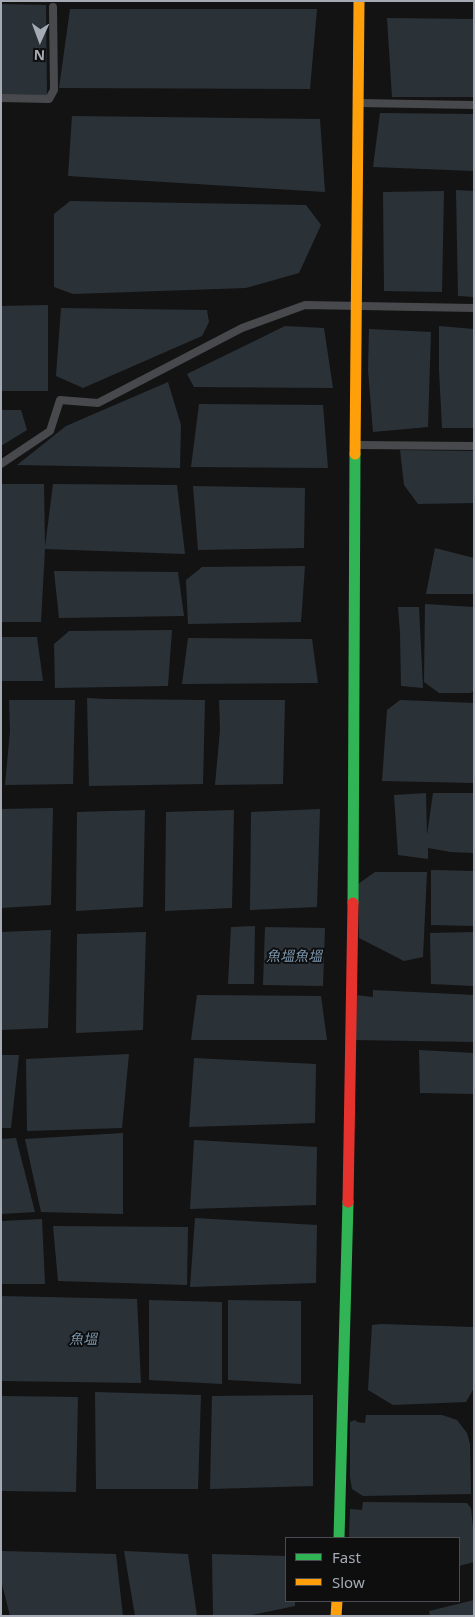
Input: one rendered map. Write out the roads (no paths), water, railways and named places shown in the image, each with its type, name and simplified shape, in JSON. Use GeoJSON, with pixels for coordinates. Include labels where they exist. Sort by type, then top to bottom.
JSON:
{"type":"FeatureCollection","features":[{"type":"Feature","properties":{"kind":"street"},"geometry":{"type":"LineString","coordinates":[[339,1537],[352,964],[355,306],[359,1]]}},
{"type":"Feature","properties":{"kind":"street"},"geometry":{"type":"LineString","coordinates":[[336,1616],[337,1602]]}},
{"type":"Feature","properties":{"kind":"lane"},"geometry":{"type":"LineString","coordinates":[[1,98],[49,99],[54,90],[53,7]]}},
{"type":"Feature","properties":{"kind":"lane"},"geometry":{"type":"LineString","coordinates":[[358,103],[474,106]]}},
{"type":"Feature","properties":{"kind":"lane"},"geometry":{"type":"LineString","coordinates":[[1,464],[50,431],[60,400],[98,403],[242,328],[305,305],[474,308]]}},
{"type":"Feature","properties":{"kind":"lane"},"geometry":{"type":"LineString","coordinates":[[354,445],[474,446]]}},
{"type":"Feature","properties":{"kind":"water"},"geometry":{"type":"Polygon","coordinates":[[[1,4],[46,5],[47,96],[1,96],[1,4]]]}},
{"type":"Feature","properties":{"kind":"water"},"geometry":{"type":"Polygon","coordinates":[[[70,9],[317,9],[310,89],[59,88],[70,9]]]}},
{"type":"Feature","properties":{"kind":"water"},"geometry":{"type":"Polygon","coordinates":[[[387,18],[474,19],[474,97],[392,97],[387,18]]]}},
{"type":"Feature","properties":{"kind":"water"},"geometry":{"type":"Polygon","coordinates":[[[380,113],[474,114],[474,171],[373,167],[380,113]]]}},
{"type":"Feature","properties":{"kind":"water"},"geometry":{"type":"Polygon","coordinates":[[[72,116],[320,119],[325,192],[68,176],[72,116]]]}},
{"type":"Feature","properties":{"kind":"water"},"geometry":{"type":"Polygon","coordinates":[[[456,190],[474,191],[474,297],[458,296],[456,190]]]}},
{"type":"Feature","properties":{"kind":"water"},"geometry":{"type":"Polygon","coordinates":[[[444,191],[442,292],[384,291],[383,192],[444,191]]]}},
{"type":"Feature","properties":{"kind":"water"},"geometry":{"type":"Polygon","coordinates":[[[70,201],[306,205],[321,225],[299,273],[246,288],[73,294],[54,287],[54,214],[70,201]]]}},
{"type":"Feature","properties":{"kind":"water"},"geometry":{"type":"Polygon","coordinates":[[[48,305],[48,391],[1,391],[1,306],[48,305]]]}},
{"type":"Feature","properties":{"kind":"water"},"geometry":{"type":"Polygon","coordinates":[[[61,308],[207,310],[209,322],[202,336],[83,388],[56,376],[61,308]]]}},
{"type":"Feature","properties":{"kind":"water"},"geometry":{"type":"Polygon","coordinates":[[[285,326],[324,328],[333,388],[194,387],[187,374],[285,326]]]}},
{"type":"Feature","properties":{"kind":"water"},"geometry":{"type":"Polygon","coordinates":[[[439,326],[474,329],[474,428],[442,428],[439,326]]]}},
{"type":"Feature","properties":{"kind":"water"},"geometry":{"type":"Polygon","coordinates":[[[369,329],[431,332],[428,427],[373,432],[368,370],[369,329]]]}},
{"type":"Feature","properties":{"kind":"water"},"geometry":{"type":"Polygon","coordinates":[[[168,382],[181,425],[180,468],[17,465],[66,426],[168,382]]]}},
{"type":"Feature","properties":{"kind":"water"},"geometry":{"type":"Polygon","coordinates":[[[199,404],[323,405],[328,468],[191,467],[199,404]]]}},
{"type":"Feature","properties":{"kind":"water"},"geometry":{"type":"Polygon","coordinates":[[[1,410],[21,410],[27,430],[1,446],[1,410]]]}},
{"type":"Feature","properties":{"kind":"water"},"geometry":{"type":"Polygon","coordinates":[[[400,450],[474,451],[474,503],[418,504],[404,485],[400,450]]]}},
{"type":"Feature","properties":{"kind":"water"},"geometry":{"type":"Polygon","coordinates":[[[1,484],[44,484],[45,547],[53,484],[177,485],[185,554],[45,549],[41,622],[1,622],[1,484]]]}},
{"type":"Feature","properties":{"kind":"water"},"geometry":{"type":"Polygon","coordinates":[[[193,486],[305,488],[304,548],[198,550],[193,486]]]}},
{"type":"Feature","properties":{"kind":"water"},"geometry":{"type":"Polygon","coordinates":[[[435,548],[474,558],[474,594],[426,594],[435,548]]]}},
{"type":"Feature","properties":{"kind":"water"},"geometry":{"type":"Polygon","coordinates":[[[305,566],[301,622],[188,624],[186,580],[202,567],[305,566]]]}},
{"type":"Feature","properties":{"kind":"water"},"geometry":{"type":"Polygon","coordinates":[[[54,571],[178,572],[184,616],[59,618],[54,571]]]}},
{"type":"Feature","properties":{"kind":"water"},"geometry":{"type":"Polygon","coordinates":[[[425,604],[474,607],[474,690],[471,693],[439,693],[424,682],[425,604]]]}},
{"type":"Feature","properties":{"kind":"water"},"geometry":{"type":"Polygon","coordinates":[[[398,607],[419,607],[423,688],[401,686],[398,607]]]}},
{"type":"Feature","properties":{"kind":"water"},"geometry":{"type":"Polygon","coordinates":[[[172,630],[168,686],[55,688],[54,644],[69,631],[172,630]]]}},
{"type":"Feature","properties":{"kind":"water"},"geometry":{"type":"Polygon","coordinates":[[[1,637],[37,637],[43,681],[1,681],[1,637]]]}},
{"type":"Feature","properties":{"kind":"water"},"geometry":{"type":"Polygon","coordinates":[[[188,638],[312,639],[318,683],[182,684],[188,638]]]}},
{"type":"Feature","properties":{"kind":"water"},"geometry":{"type":"Polygon","coordinates":[[[87,698],[205,700],[203,784],[89,786],[87,698]]]}},
{"type":"Feature","properties":{"kind":"water"},"geometry":{"type":"Polygon","coordinates":[[[9,700],[75,700],[73,784],[5,785],[10,731],[9,700]]]}},
{"type":"Feature","properties":{"kind":"water"},"geometry":{"type":"Polygon","coordinates":[[[219,700],[285,700],[283,784],[215,785],[220,730],[219,700]]]}},
{"type":"Feature","properties":{"kind":"water"},"geometry":{"type":"Polygon","coordinates":[[[400,700],[474,703],[474,783],[382,781],[387,710],[400,700]]]}},
{"type":"Feature","properties":{"kind":"water"},"geometry":{"type":"Polygon","coordinates":[[[426,793],[427,835],[433,793],[474,793],[474,853],[428,848],[428,859],[398,855],[394,795],[426,793]]]}},
{"type":"Feature","properties":{"kind":"water"},"geometry":{"type":"Polygon","coordinates":[[[53,808],[51,905],[1,908],[1,809],[53,808]]]}},
{"type":"Feature","properties":{"kind":"water"},"geometry":{"type":"Polygon","coordinates":[[[320,809],[317,907],[250,910],[251,812],[320,809]]]}},
{"type":"Feature","properties":{"kind":"water"},"geometry":{"type":"Polygon","coordinates":[[[145,810],[143,907],[76,911],[77,812],[145,810]]]}},
{"type":"Feature","properties":{"kind":"water"},"geometry":{"type":"Polygon","coordinates":[[[234,810],[232,908],[165,911],[166,812],[234,810]]]}},
{"type":"Feature","properties":{"kind":"water"},"geometry":{"type":"Polygon","coordinates":[[[431,870],[474,871],[474,926],[431,925],[431,870]]]}},
{"type":"Feature","properties":{"kind":"water"},"geometry":{"type":"Polygon","coordinates":[[[375,872],[427,872],[423,957],[404,961],[359,938],[358,884],[375,872]]]}},
{"type":"Feature","properties":{"kind":"water"},"geometry":{"type":"Polygon","coordinates":[[[255,926],[254,984],[228,984],[231,927],[255,926]]]}},
{"type":"Feature","properties":{"kind":"water","name":"魚塭魚塭"},"geometry":{"type":"Polygon","coordinates":[[[265,927],[325,928],[323,986],[263,985],[265,927]]]}},
{"type":"Feature","properties":{"kind":"water"},"geometry":{"type":"Polygon","coordinates":[[[51,930],[48,1028],[1,1030],[1,932],[51,930]]]}},
{"type":"Feature","properties":{"kind":"water"},"geometry":{"type":"Polygon","coordinates":[[[146,932],[143,1030],[76,1033],[77,934],[146,932]]]}},
{"type":"Feature","properties":{"kind":"water"},"geometry":{"type":"Polygon","coordinates":[[[474,932],[474,986],[431,984],[430,933],[474,932]]]}},
{"type":"Feature","properties":{"kind":"water"},"geometry":{"type":"Polygon","coordinates":[[[373,990],[474,995],[474,1042],[355,1040],[355,995],[373,997],[373,990]]]}},
{"type":"Feature","properties":{"kind":"water"},"geometry":{"type":"Polygon","coordinates":[[[197,995],[321,996],[327,1040],[191,1040],[197,995]]]}},
{"type":"Feature","properties":{"kind":"water"},"geometry":{"type":"Polygon","coordinates":[[[419,1050],[474,1053],[474,1094],[420,1093],[419,1050]]]}},
{"type":"Feature","properties":{"kind":"water"},"geometry":{"type":"Polygon","coordinates":[[[129,1054],[122,1128],[27,1131],[26,1059],[129,1054]]]}},
{"type":"Feature","properties":{"kind":"water"},"geometry":{"type":"Polygon","coordinates":[[[1,1055],[19,1055],[11,1128],[1,1128],[1,1055]]]}},
{"type":"Feature","properties":{"kind":"water"},"geometry":{"type":"Polygon","coordinates":[[[194,1058],[316,1064],[315,1123],[189,1127],[194,1058]]]}},
{"type":"Feature","properties":{"kind":"water"},"geometry":{"type":"Polygon","coordinates":[[[123,1133],[123,1214],[41,1212],[25,1139],[123,1133]]]}},
{"type":"Feature","properties":{"kind":"water"},"geometry":{"type":"Polygon","coordinates":[[[16,1138],[35,1212],[1,1214],[1,1139],[16,1138]]]}},
{"type":"Feature","properties":{"kind":"water"},"geometry":{"type":"Polygon","coordinates":[[[194,1140],[317,1147],[316,1205],[190,1209],[194,1140]]]}},
{"type":"Feature","properties":{"kind":"water"},"geometry":{"type":"Polygon","coordinates":[[[195,1218],[317,1225],[316,1283],[190,1287],[195,1218]]]}},
{"type":"Feature","properties":{"kind":"water"},"geometry":{"type":"Polygon","coordinates":[[[42,1219],[45,1284],[1,1284],[1,1221],[42,1219]]]}},
{"type":"Feature","properties":{"kind":"water"},"geometry":{"type":"Polygon","coordinates":[[[53,1226],[188,1227],[187,1285],[58,1281],[53,1226]]]}},
{"type":"Feature","properties":{"kind":"water","name":"魚塭"},"geometry":{"type":"Polygon","coordinates":[[[1,1296],[137,1299],[141,1383],[1,1381],[1,1296]]]}},
{"type":"Feature","properties":{"kind":"water"},"geometry":{"type":"Polygon","coordinates":[[[149,1300],[222,1302],[222,1384],[149,1380],[149,1300]]]}},
{"type":"Feature","properties":{"kind":"water"},"geometry":{"type":"Polygon","coordinates":[[[228,1300],[301,1301],[301,1384],[228,1380],[228,1300]]]}},
{"type":"Feature","properties":{"kind":"water"},"geometry":{"type":"Polygon","coordinates":[[[372,1325],[473,1327],[474,1388],[466,1402],[393,1405],[368,1390],[372,1325]]]}},
{"type":"Feature","properties":{"kind":"water"},"geometry":{"type":"Polygon","coordinates":[[[95,1392],[201,1395],[198,1489],[96,1489],[95,1392]]]}},
{"type":"Feature","properties":{"kind":"water"},"geometry":{"type":"Polygon","coordinates":[[[313,1395],[313,1486],[210,1489],[212,1396],[313,1395]]]}},
{"type":"Feature","properties":{"kind":"water"},"geometry":{"type":"Polygon","coordinates":[[[1,1396],[78,1397],[76,1492],[1,1491],[1,1396]]]}},
{"type":"Feature","properties":{"kind":"water"},"geometry":{"type":"Polygon","coordinates":[[[366,1415],[442,1415],[457,1420],[467,1433],[470,1444],[471,1494],[363,1496],[352,1489],[350,1477],[350,1422],[355,1420],[365,1423],[366,1415]]]}},
{"type":"Feature","properties":{"kind":"water"},"geometry":{"type":"Polygon","coordinates":[[[363,1502],[467,1503],[471,1508],[474,1562],[460,1566],[460,1537],[349,1537],[350,1509],[362,1510],[363,1502]]]}},
{"type":"Feature","properties":{"kind":"water"},"geometry":{"type":"Polygon","coordinates":[[[2,1551],[116,1554],[123,1616],[10,1616],[1,1580],[2,1551]]]}},
{"type":"Feature","properties":{"kind":"water"},"geometry":{"type":"Polygon","coordinates":[[[124,1551],[188,1554],[197,1616],[135,1616],[124,1551]]]}},
{"type":"Feature","properties":{"kind":"water"},"geometry":{"type":"Polygon","coordinates":[[[212,1554],[285,1556],[285,1602],[295,1602],[295,1606],[247,1616],[213,1616],[212,1554]]]}},
{"type":"Feature","properties":{"kind":"water"},"geometry":{"type":"Polygon","coordinates":[[[474,1600],[474,1616],[430,1616],[429,1611],[474,1600]]]}}]}
